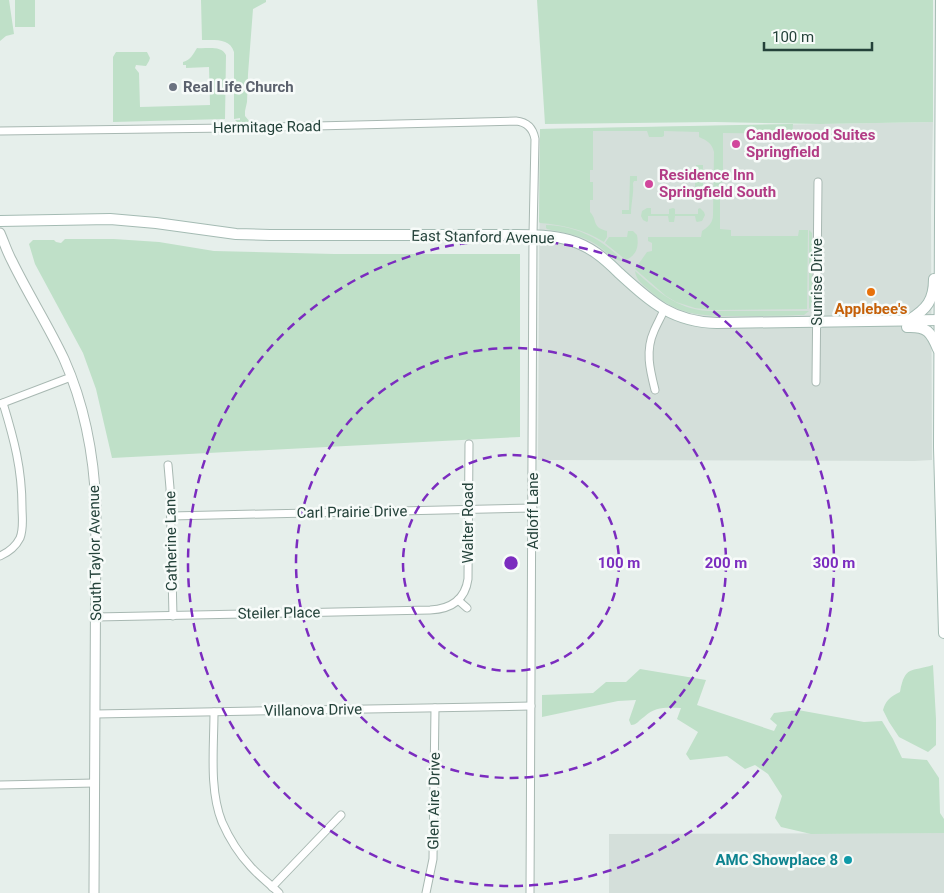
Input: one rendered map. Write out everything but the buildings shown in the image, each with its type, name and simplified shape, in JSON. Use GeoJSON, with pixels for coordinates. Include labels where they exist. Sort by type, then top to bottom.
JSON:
{"type":"FeatureCollection","features":[{"type":"Feature","properties":{"kind":"main road"},"geometry":{"type":"LineString","coordinates":[[941,0],[942,149],[940,224],[942,320],[940,352],[940,474],[944,633]]}},
{"type":"Feature","properties":{"kind":"main road","name":"East Stanford Avenue"},"geometry":{"type":"LineString","coordinates":[[0,221],[110,219],[236,234],[270,235],[556,237],[582,244],[592,249],[664,310],[688,320],[707,323],[942,320]]}},
{"type":"Feature","properties":{"kind":"main road"},"geometry":{"type":"LineString","coordinates":[[909,320],[929,304],[932,298],[934,290],[934,249],[940,224]]}},
{"type":"Feature","properties":{"kind":"main road"},"geometry":{"type":"LineString","coordinates":[[872,321],[890,327],[922,327],[934,339],[940,352]]}},
{"type":"Feature","properties":{"kind":"street","name":"Hermitage Road"},"geometry":{"type":"LineString","coordinates":[[0,131],[516,121],[524,122],[532,128]]}},
{"type":"Feature","properties":{"kind":"street","name":"Adloff Lane"},"geometry":{"type":"LineString","coordinates":[[530,893],[534,139],[532,128]]}},
{"type":"Feature","properties":{"kind":"street","name":"Sunrise Drive"},"geometry":{"type":"LineString","coordinates":[[816,382],[818,182]]}},
{"type":"Feature","properties":{"kind":"street","name":"South Taylor Avenue"},"geometry":{"type":"LineString","coordinates":[[0,233],[12,262],[56,343],[71,377],[91,446],[96,507],[94,893]]}},
{"type":"Feature","properties":{"kind":"street"},"geometry":{"type":"LineString","coordinates":[[655,390],[648,354],[653,332],[664,310]]}},
{"type":"Feature","properties":{"kind":"street"},"geometry":{"type":"LineString","coordinates":[[0,556],[13,548],[17,542],[22,522],[22,492],[19,464],[15,445],[1,404],[71,377]]}},
{"type":"Feature","properties":{"kind":"street","name":"Walter Road"},"geometry":{"type":"LineString","coordinates":[[458,600],[466,589],[468,578],[468,444]]}},
{"type":"Feature","properties":{"kind":"street","name":"Catherine Lane"},"geometry":{"type":"LineString","coordinates":[[168,465],[173,616]]}},
{"type":"Feature","properties":{"kind":"street","name":"Carl Prairie Drive"},"geometry":{"type":"LineString","coordinates":[[171,516],[533,508]]}},
{"type":"Feature","properties":{"kind":"street"},"geometry":{"type":"LineString","coordinates":[[458,600],[467,608]]}},
{"type":"Feature","properties":{"kind":"street","name":"Steiler Place"},"geometry":{"type":"LineString","coordinates":[[96,617],[430,610],[445,608],[458,600]]}},
{"type":"Feature","properties":{"kind":"street","name":"Villanova Drive"},"geometry":{"type":"LineString","coordinates":[[96,714],[531,706]]}},
{"type":"Feature","properties":{"kind":"street","name":"Glen Aire Drive"},"geometry":{"type":"LineString","coordinates":[[426,893],[433,859],[435,708]]}},
{"type":"Feature","properties":{"kind":"street"},"geometry":{"type":"LineString","coordinates":[[214,712],[214,791],[222,822],[230,838],[252,868],[279,893]]}},
{"type":"Feature","properties":{"kind":"street"},"geometry":{"type":"LineString","coordinates":[[0,785],[95,783]]}},
{"type":"Feature","properties":{"kind":"street"},"geometry":{"type":"LineString","coordinates":[[272,887],[341,815]]}},
{"type":"Feature","properties":{"kind":"shaded area"},"geometry":{"type":"Polygon","coordinates":[[[933,122],[931,209],[932,460],[538,460],[540,129],[933,122]]]}},
{"type":"Feature","properties":{"kind":"shaded area"},"geometry":{"type":"Polygon","coordinates":[[[944,833],[944,893],[609,893],[609,834],[944,833]]]}},
{"type":"Feature","properties":{"kind":"green space"},"geometry":{"type":"Polygon","coordinates":[[[0,0],[9,0],[14,34],[6,36],[0,41],[0,0]]]}},
{"type":"Feature","properties":{"kind":"green space"},"geometry":{"type":"Polygon","coordinates":[[[15,0],[35,0],[35,27],[15,27],[15,0]]]}},
{"type":"Feature","properties":{"kind":"green space"},"geometry":{"type":"Polygon","coordinates":[[[201,0],[266,0],[266,2],[253,9],[245,111],[245,116],[250,122],[259,124],[243,125],[235,120],[240,120],[240,118],[234,119],[234,52],[232,47],[226,42],[202,40],[201,0]]]}},
{"type":"Feature","properties":{"kind":"green space"},"geometry":{"type":"Polygon","coordinates":[[[537,0],[933,0],[933,122],[545,124],[537,0]]]}},
{"type":"Feature","properties":{"kind":"green space"},"geometry":{"type":"Polygon","coordinates":[[[197,48],[213,48],[221,50],[226,55],[225,119],[113,122],[113,57],[116,52],[147,52],[150,58],[146,66],[136,65],[135,68],[139,73],[140,107],[210,105],[209,67],[186,68],[186,65],[183,65],[183,62],[190,58],[197,48]]]}},
{"type":"Feature","properties":{"kind":"green space"},"geometry":{"type":"Polygon","coordinates":[[[793,124],[792,138],[789,138],[789,134],[723,133],[723,182],[720,183],[720,229],[731,230],[731,236],[798,236],[799,230],[808,230],[807,309],[712,310],[695,308],[676,302],[666,296],[635,269],[647,252],[652,251],[652,243],[648,241],[648,237],[701,237],[702,231],[711,223],[713,218],[714,152],[710,144],[699,137],[699,132],[664,131],[664,136],[662,137],[649,137],[647,131],[593,131],[593,170],[590,170],[590,182],[593,182],[593,200],[590,200],[590,212],[597,225],[607,231],[607,237],[604,242],[573,228],[539,222],[540,129],[793,124]]]}},
{"type":"Feature","properties":{"kind":"green space"},"geometry":{"type":"Polygon","coordinates":[[[696,165],[703,165],[703,188],[695,188],[695,174],[692,174],[690,177],[684,177],[684,173],[692,173],[692,170],[696,170],[696,165]]]}},
{"type":"Feature","properties":{"kind":"green space"},"geometry":{"type":"Polygon","coordinates":[[[630,176],[637,176],[637,181],[633,183],[631,214],[622,214],[622,210],[629,210],[630,176]]]}},
{"type":"Feature","properties":{"kind":"green space"},"geometry":{"type":"Polygon","coordinates":[[[651,208],[651,214],[669,214],[669,209],[673,208],[675,209],[675,214],[698,214],[698,209],[700,208],[705,215],[702,221],[697,222],[695,216],[675,216],[674,222],[669,222],[668,216],[648,216],[647,222],[641,216],[642,211],[651,208]]]}},
{"type":"Feature","properties":{"kind":"green space"},"geometry":{"type":"Polygon","coordinates":[[[546,225],[568,228],[588,235],[598,240],[623,261],[612,257],[600,247],[585,239],[547,229],[546,225]]]}},
{"type":"Feature","properties":{"kind":"green space"},"geometry":{"type":"Polygon","coordinates":[[[809,230],[812,233],[812,302],[810,309],[809,308],[809,230]]]}},
{"type":"Feature","properties":{"kind":"green space"},"geometry":{"type":"Polygon","coordinates":[[[628,231],[633,231],[637,235],[638,243],[635,253],[626,260],[605,243],[609,237],[627,237],[628,231]]]}},
{"type":"Feature","properties":{"kind":"green space"},"geometry":{"type":"Polygon","coordinates":[[[65,239],[114,239],[159,242],[214,251],[334,254],[520,254],[520,437],[112,458],[96,389],[83,353],[35,264],[29,244],[33,240],[54,240],[61,243],[65,239]]]}},
{"type":"Feature","properties":{"kind":"green space"},"geometry":{"type":"Polygon","coordinates":[[[635,271],[668,298],[697,310],[809,311],[804,315],[715,316],[682,311],[651,292],[637,278],[635,271]]]}},
{"type":"Feature","properties":{"kind":"green space"},"geometry":{"type":"Polygon","coordinates":[[[933,665],[936,745],[928,752],[899,737],[883,710],[889,699],[900,692],[907,673],[933,665]]]}},
{"type":"Feature","properties":{"kind":"green space"},"geometry":{"type":"Polygon","coordinates":[[[640,669],[706,680],[697,705],[774,731],[777,725],[770,719],[774,713],[798,710],[864,722],[882,721],[902,758],[927,760],[939,778],[940,813],[944,819],[944,833],[811,834],[781,827],[775,818],[782,796],[768,774],[755,765],[745,769],[727,756],[690,760],[686,754],[698,732],[677,719],[681,708],[657,709],[648,713],[633,725],[631,725],[629,720],[636,700],[618,701],[542,717],[542,695],[593,693],[606,682],[626,682],[640,669]]]}},
{"type":"Feature","properties":{"kind":"place","name":"Real Life Church"},"geometry":{"type":"Point","coordinates":[173,87]}},
{"type":"Feature","properties":{"kind":"place","name":"Candlewood Suites Springfield"},"geometry":{"type":"Point","coordinates":[736,144]}},
{"type":"Feature","properties":{"kind":"place","name":"Residence Inn Springfield South"},"geometry":{"type":"Point","coordinates":[649,184]}},
{"type":"Feature","properties":{"kind":"place","name":"Applebee's"},"geometry":{"type":"Point","coordinates":[871,292]}},
{"type":"Feature","properties":{"kind":"place","name":"AMC Showplace 8"},"geometry":{"type":"Point","coordinates":[848,860]}}]}
